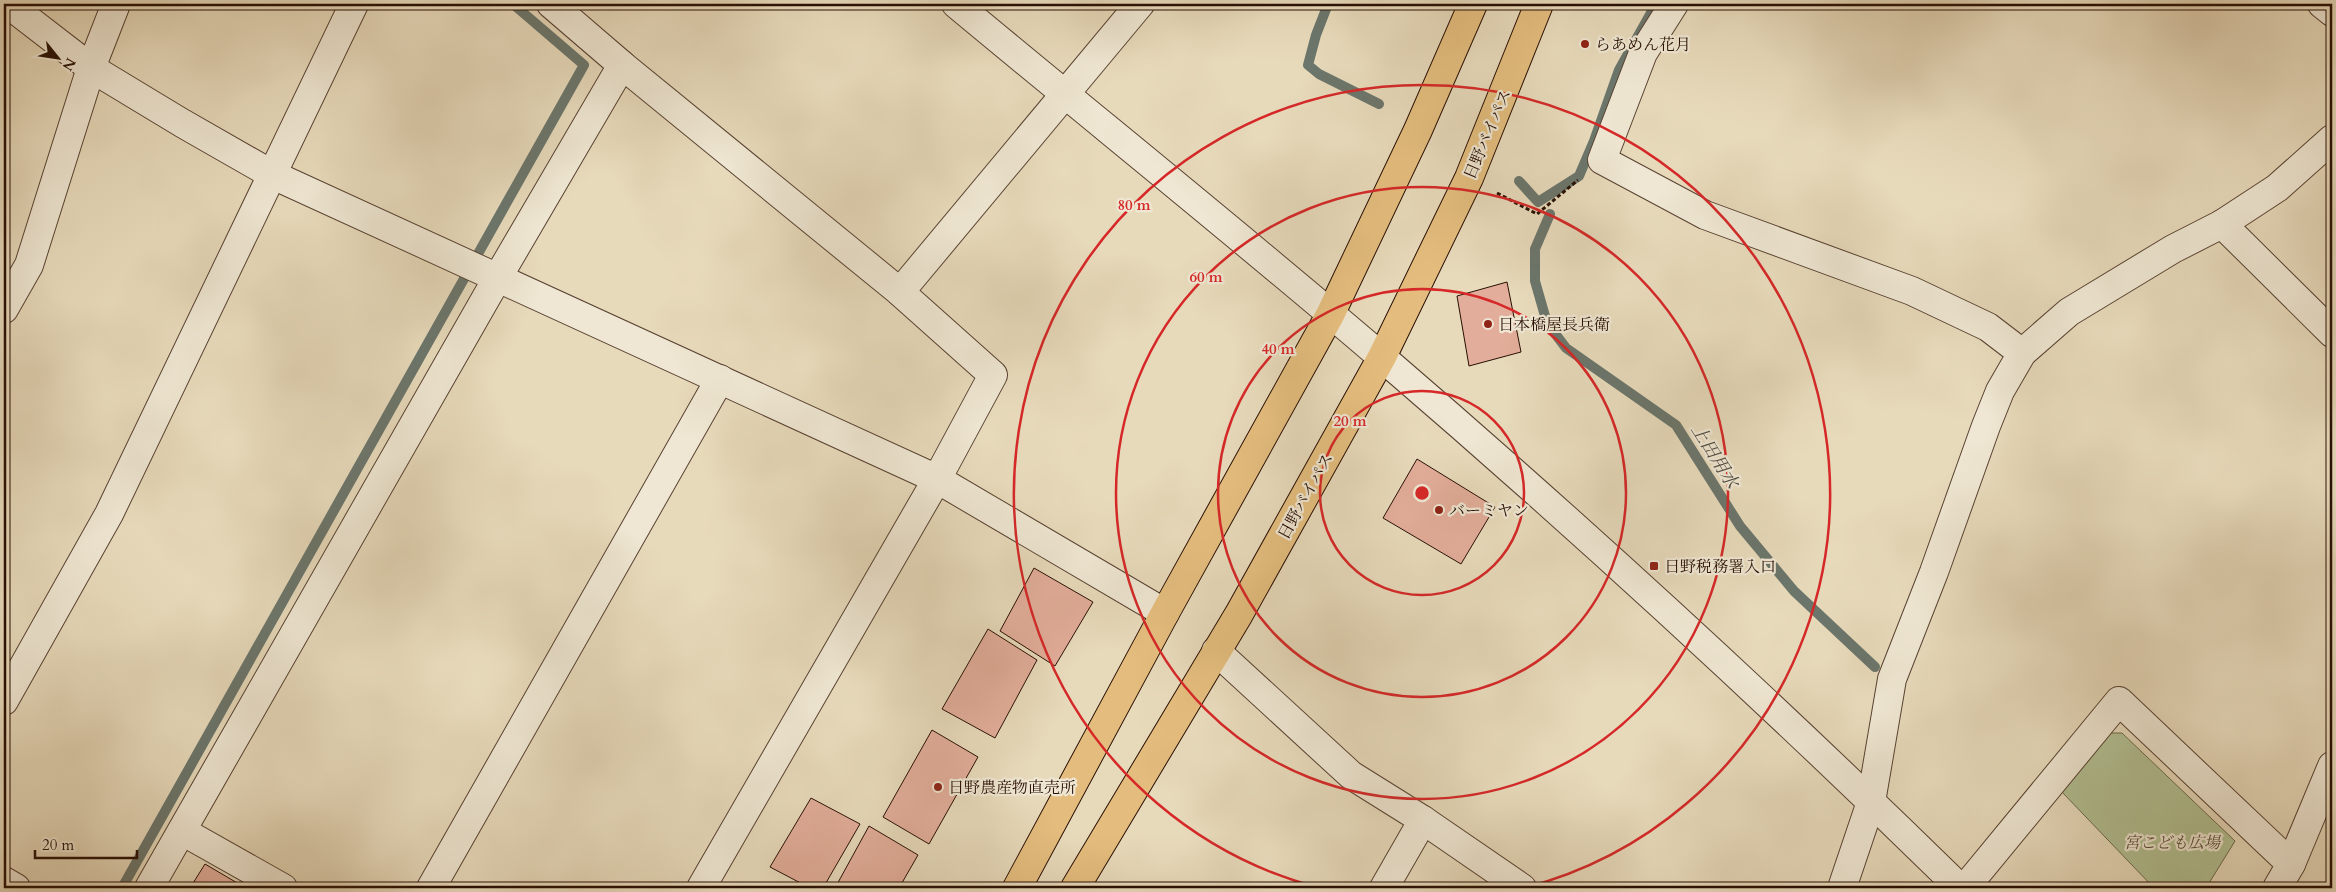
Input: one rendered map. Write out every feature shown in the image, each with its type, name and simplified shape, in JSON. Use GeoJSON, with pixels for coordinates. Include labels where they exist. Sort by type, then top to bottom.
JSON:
{"type":"FeatureCollection","features":[{"type":"Feature","properties":{"kind":"highway"},"geometry":{"type":"LineString","coordinates":[[1017,888],[1164,613],[1330,315],[1418,130],[1473,4]]}},
{"type":"Feature","properties":{"kind":"highway","name":"日野バイパス"},"geometry":{"type":"LineString","coordinates":[[1075,888],[1274,553],[1382,357],[1468,178],[1538,4]]}},
{"type":"Feature","properties":{"kind":"street"},"geometry":{"type":"LineString","coordinates":[[8,4],[91,68],[273,175],[937,479],[1164,613]]}},
{"type":"Feature","properties":{"kind":"street"},"geometry":{"type":"LineString","coordinates":[[4,309],[29,265],[91,68],[116,4]]}},
{"type":"Feature","properties":{"kind":"street"},"geometry":{"type":"LineString","coordinates":[[4,701],[109,514],[354,4]]}},
{"type":"Feature","properties":{"kind":"street"},"geometry":{"type":"LineString","coordinates":[[551,4],[622,65],[900,292],[993,375],[937,479],[701,888]]}},
{"type":"Feature","properties":{"kind":"street"},"geometry":{"type":"LineString","coordinates":[[956,4],[1382,357],[1596,545],[1872,802],[1960,888]]}},
{"type":"Feature","properties":{"kind":"street"},"geometry":{"type":"LineString","coordinates":[[900,292],[1140,4]]}},
{"type":"Feature","properties":{"kind":"street"},"geometry":{"type":"LineString","coordinates":[[1674,4],[1642,53],[1602,160],[1705,215],[1912,291],[1988,327],[2022,353]]}},
{"type":"Feature","properties":{"kind":"street"},"geometry":{"type":"LineString","coordinates":[[2322,4],[2332,12]]}},
{"type":"Feature","properties":{"kind":"street"},"geometry":{"type":"LineString","coordinates":[[149,888],[492,274],[622,65]]}},
{"type":"Feature","properties":{"kind":"street"},"geometry":{"type":"LineString","coordinates":[[1842,888],[1872,802],[1892,679],[1934,572],[1986,426],[2000,391],[2022,353],[2069,312],[2173,249],[2222,224],[2278,188],[2332,139]]}},
{"type":"Feature","properties":{"kind":"street"},"geometry":{"type":"LineString","coordinates":[[2222,224],[2332,333]]}},
{"type":"Feature","properties":{"kind":"street"},"geometry":{"type":"LineString","coordinates":[[431,888],[720,379]]}},
{"type":"Feature","properties":{"kind":"street"},"geometry":{"type":"LineString","coordinates":[[1216,651],[1351,775],[1423,820],[1522,888]]}},
{"type":"Feature","properties":{"kind":"street"},"geometry":{"type":"LineString","coordinates":[[1965,888],[2119,701],[2291,864]]}},
{"type":"Feature","properties":{"kind":"street"},"geometry":{"type":"LineString","coordinates":[[2277,888],[2291,864],[2332,766]]}},
{"type":"Feature","properties":{"kind":"street"},"geometry":{"type":"LineString","coordinates":[[1384,888],[1423,820]]}},
{"type":"Feature","properties":{"kind":"street"},"geometry":{"type":"LineString","coordinates":[[182,831],[283,888]]}},
{"type":"Feature","properties":{"kind":"street"},"geometry":{"type":"LineString","coordinates":[[4,881],[16,888]]}},
{"type":"Feature","properties":{"kind":"path"},"geometry":{"type":"LineString","coordinates":[[1468,178],[1537,214],[1602,160]]}},
{"type":"Feature","properties":{"kind":"green space","name":"宮こども広場"},"geometry":{"type":"Polygon","coordinates":[[[2106,733],[2122,733],[2235,841],[2206,888],[2154,888],[2062,792],[2106,733]]]}},
{"type":"Feature","properties":{"kind":"building","name":"日本橋屋長兵衛"},"geometry":{"type":"Polygon","coordinates":[[[1507,282],[1521,352],[1469,366],[1457,296],[1507,282]]]}},
{"type":"Feature","properties":{"kind":"building"},"geometry":{"type":"Polygon","coordinates":[[[1417,459],[1495,507],[1461,564],[1383,518],[1417,459]]]}},
{"type":"Feature","properties":{"kind":"building"},"geometry":{"type":"Polygon","coordinates":[[[1034,568],[1093,602],[1055,666],[1000,631],[1034,568]]]}},
{"type":"Feature","properties":{"kind":"building"},"geometry":{"type":"Polygon","coordinates":[[[988,629],[1037,660],[995,738],[942,709],[988,629]]]}},
{"type":"Feature","properties":{"kind":"building"},"geometry":{"type":"Polygon","coordinates":[[[932,730],[978,757],[929,844],[883,817],[932,730]]]}},
{"type":"Feature","properties":{"kind":"building"},"geometry":{"type":"Polygon","coordinates":[[[811,798],[860,824],[823,888],[810,888],[770,867],[811,798]]]}},
{"type":"Feature","properties":{"kind":"building"},"geometry":{"type":"Polygon","coordinates":[[[869,826],[918,855],[899,888],[835,888],[869,826]]]}},
{"type":"Feature","properties":{"kind":"building"},"geometry":{"type":"Polygon","coordinates":[[[205,864],[239,884],[236,888],[190,888],[205,864]]]}},
{"type":"Feature","properties":{"kind":"waterway"},"geometry":{"type":"LineString","coordinates":[[122,888],[584,65],[513,4]]}},
{"type":"Feature","properties":{"kind":"waterway","name":"上田用水"},"geometry":{"type":"LineString","coordinates":[[1328,4],[1316,35],[1308,65],[1319,74],[1379,104]]}},
{"type":"Feature","properties":{"kind":"waterway"},"geometry":{"type":"LineString","coordinates":[[1519,181],[1538,202],[1579,176],[1594,141],[1619,70],[1656,4]]}},
{"type":"Feature","properties":{"kind":"waterway","name":"上田用水"},"geometry":{"type":"LineString","coordinates":[[1550,214],[1535,249],[1535,281],[1547,323],[1566,348],[1676,425],[1740,526],[1794,591],[1875,667]]}},
{"type":"Feature","properties":{"kind":"place","name":"らあめん花月"},"geometry":{"type":"Point","coordinates":[1585,44]}},
{"type":"Feature","properties":{"kind":"place","name":"日本橋屋長兵衛"},"geometry":{"type":"Point","coordinates":[1488,324]}},
{"type":"Feature","properties":{"kind":"place","name":"バーミヤン"},"geometry":{"type":"Point","coordinates":[1439,510]}},
{"type":"Feature","properties":{"kind":"place","name":"日野税務署入口"},"geometry":{"type":"Point","coordinates":[1654,566]}},
{"type":"Feature","properties":{"kind":"place","name":"日野農産物直売所"},"geometry":{"type":"Point","coordinates":[938,787]}}]}
